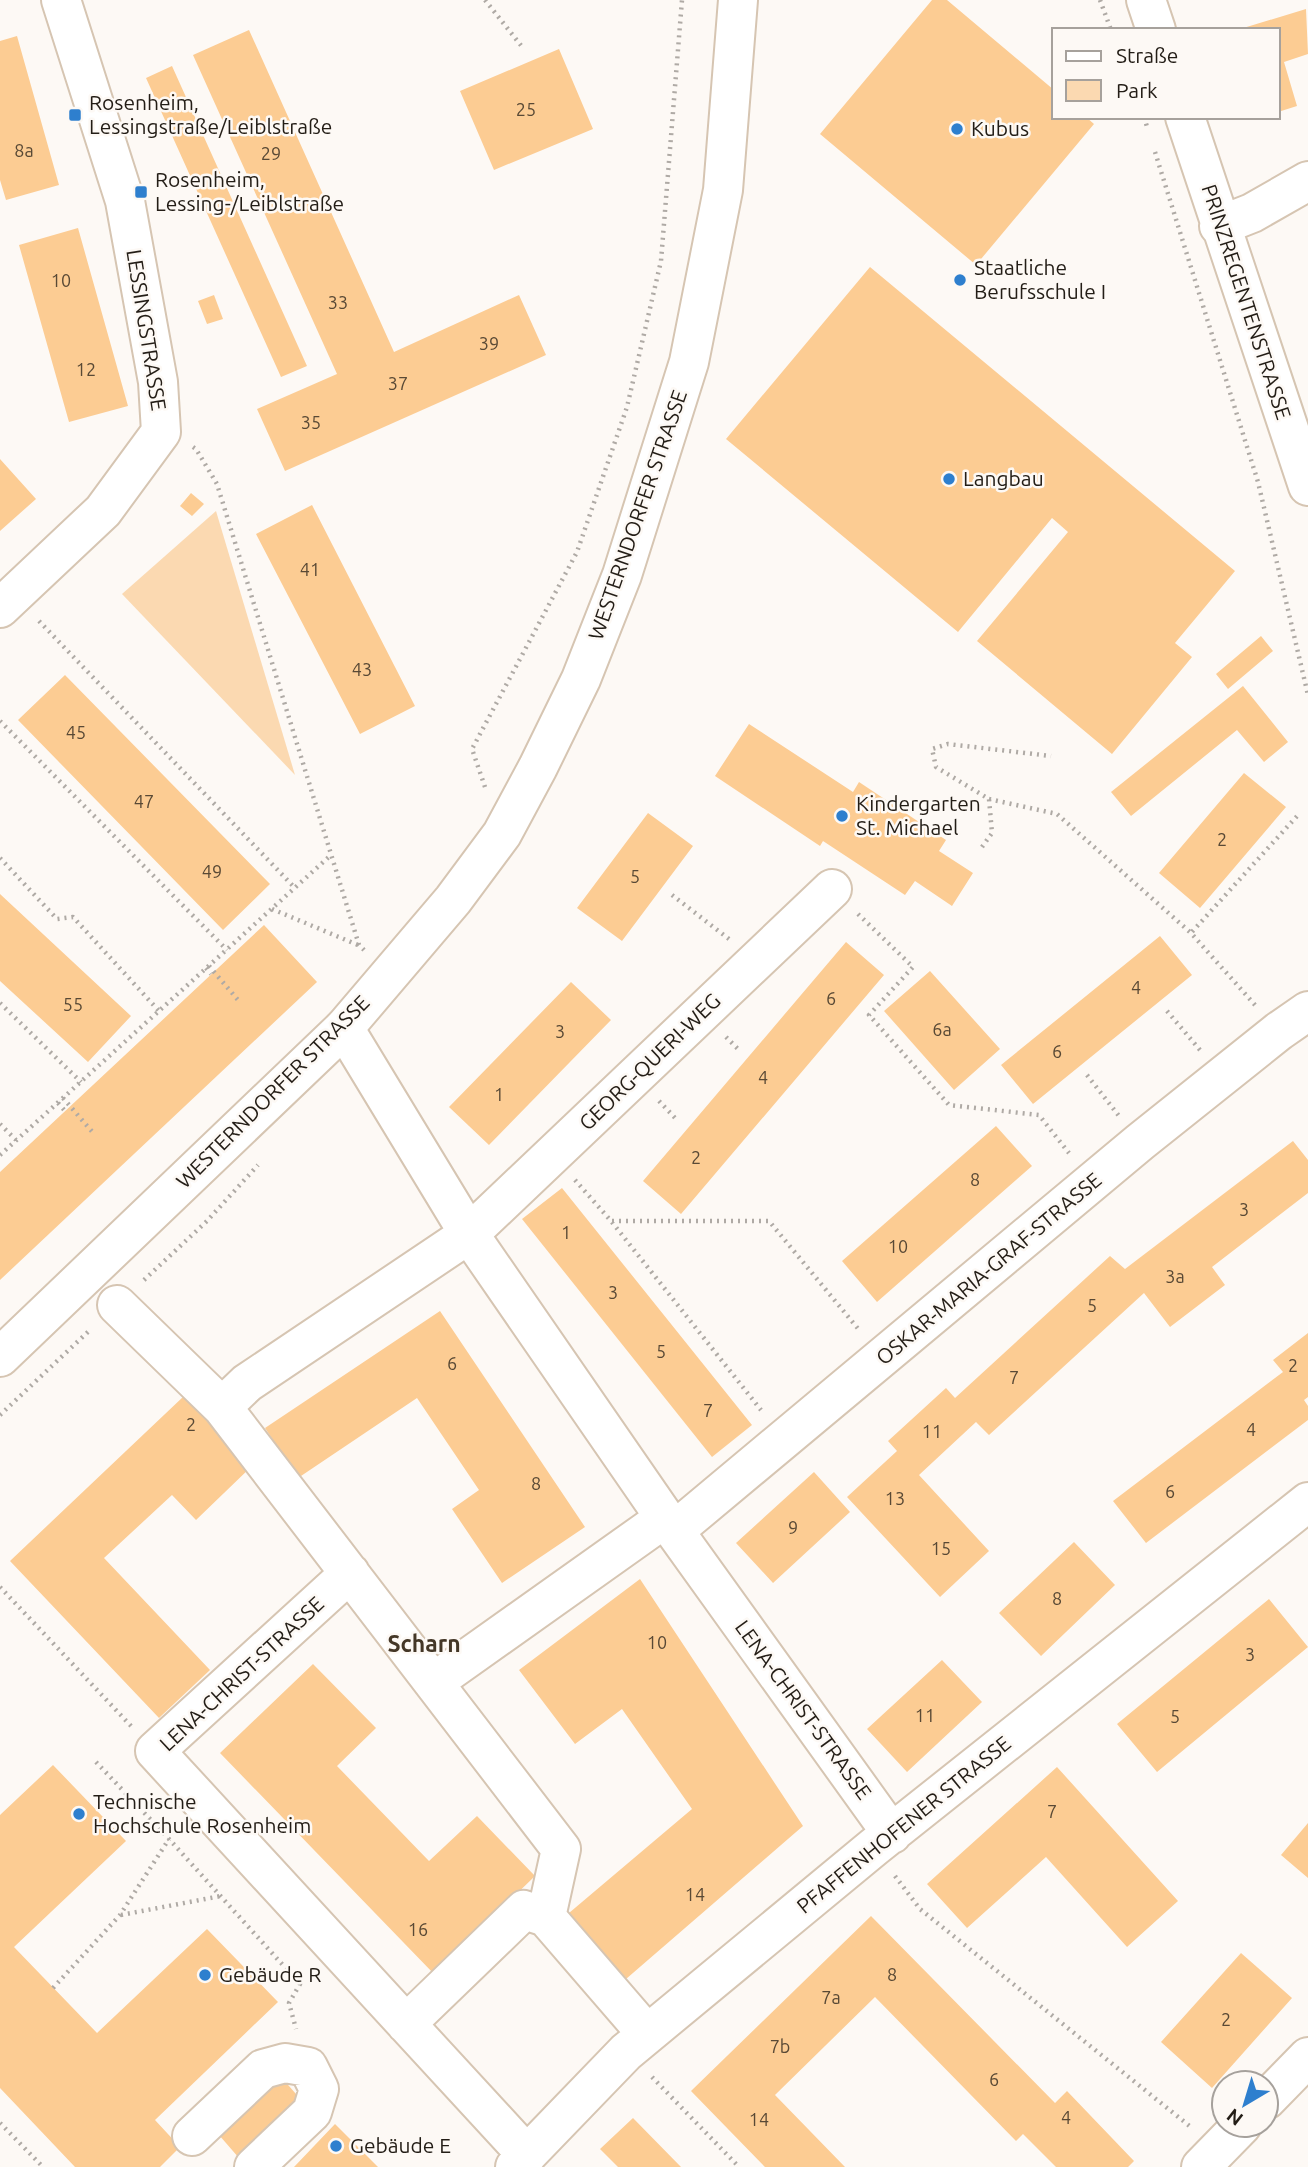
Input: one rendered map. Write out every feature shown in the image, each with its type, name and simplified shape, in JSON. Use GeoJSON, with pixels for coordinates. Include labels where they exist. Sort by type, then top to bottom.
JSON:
{"type":"FeatureCollection","features":[{"type":"Feature","properties":{"kind":"street","name":"LESSINGSTRASSE"},"geometry":{"type":"LineString","coordinates":[[7,601],[103,512],[161,432],[158,382],[125,201],[61,0]]}},
{"type":"Feature","properties":{"kind":"street","name":"WESTERNDORFER STRASSE"},"geometry":{"type":"LineString","coordinates":[[0,1357],[344,1028],[453,900],[502,834],[581,679],[595,645],[622,575],[689,362],[723,190],[738,0]]}},
{"type":"Feature","properties":{"kind":"street"},"geometry":{"type":"LineString","coordinates":[[1146,0],[1155,28]]}},
{"type":"Feature","properties":{"kind":"street","name":"PRINZREGENTENSTRASSE"},"geometry":{"type":"LineString","coordinates":[[1186,119],[1219,226],[1308,486]]}},
{"type":"Feature","properties":{"kind":"street"},"geometry":{"type":"LineString","coordinates":[[1219,226],[1252,213],[1308,181]]}},
{"type":"Feature","properties":{"kind":"street","name":"GEORG-QUERI-WEG"},"geometry":{"type":"LineString","coordinates":[[469,1234],[832,889]]}},
{"type":"Feature","properties":{"kind":"street","name":"OSKAR-MARIA-GRAF-STRASSE"},"geometry":{"type":"LineString","coordinates":[[670,1524],[784,1440],[1140,1142],[1293,1021]]}},
{"type":"Feature","properties":{"kind":"street","name":"LENA-CHRIST-STRASSE"},"geometry":{"type":"LineString","coordinates":[[344,1028],[469,1234],[670,1524],[883,1841]]}},
{"type":"Feature","properties":{"kind":"street"},"geometry":{"type":"LineString","coordinates":[[235,1395],[469,1234]]}},
{"type":"Feature","properties":{"kind":"street"},"geometry":{"type":"LineString","coordinates":[[117,1305],[235,1395],[350,1573],[561,1849],[546,1917]]}},
{"type":"Feature","properties":{"kind":"street","name":"PFAFFENHOFENER STRASSE"},"geometry":{"type":"LineString","coordinates":[[521,2161],[637,2043],[883,1841],[1308,1502]]}},
{"type":"Feature","properties":{"kind":"street"},"geometry":{"type":"LineString","coordinates":[[434,1682],[670,1524]]}},
{"type":"Feature","properties":{"kind":"street","name":"LENA-CHRIST-STRASSE"},"geometry":{"type":"LineString","coordinates":[[350,1573],[155,1751],[406,2024],[521,2161]]}},
{"type":"Feature","properties":{"kind":"street"},"geometry":{"type":"LineString","coordinates":[[406,2024],[523,1910],[546,1917],[637,2043]]}},
{"type":"Feature","properties":{"kind":"street"},"geometry":{"type":"LineString","coordinates":[[1280,2086],[1308,2057]]}},
{"type":"Feature","properties":{"kind":"street"},"geometry":{"type":"LineString","coordinates":[[192,2136],[263,2069],[285,2063],[308,2067],[319,2089],[312,2112],[254,2167]]}},
{"type":"Feature","properties":{"kind":"path"},"geometry":{"type":"LineString","coordinates":[[485,0],[523,48]]}},
{"type":"Feature","properties":{"kind":"path"},"geometry":{"type":"LineString","coordinates":[[502,834],[472,749],[577,552],[627,407],[661,261],[682,0]]}},
{"type":"Feature","properties":{"kind":"path"},"geometry":{"type":"LineString","coordinates":[[1100,0],[1110,28]]}},
{"type":"Feature","properties":{"kind":"path"},"geometry":{"type":"LineString","coordinates":[[1145,119],[1258,482],[1308,695]]}},
{"type":"Feature","properties":{"kind":"path"},"geometry":{"type":"LineString","coordinates":[[161,432],[196,449],[216,484],[359,945]]}},
{"type":"Feature","properties":{"kind":"path"},"geometry":{"type":"LineString","coordinates":[[7,601],[295,888]]}},
{"type":"Feature","properties":{"kind":"path"},"geometry":{"type":"LineString","coordinates":[[0,721],[226,950]]}},
{"type":"Feature","properties":{"kind":"path"},"geometry":{"type":"LineString","coordinates":[[1051,756],[948,744],[932,750],[936,767],[989,799],[1056,814],[1293,1021]]}},
{"type":"Feature","properties":{"kind":"path"},"geometry":{"type":"LineString","coordinates":[[982,847],[992,833],[989,799]]}},
{"type":"Feature","properties":{"kind":"path"},"geometry":{"type":"LineString","coordinates":[[1191,933],[1298,815]]}},
{"type":"Feature","properties":{"kind":"path"},"geometry":{"type":"LineString","coordinates":[[0,1155],[332,855]]}},
{"type":"Feature","properties":{"kind":"path"},"geometry":{"type":"LineString","coordinates":[[0,859],[57,919],[73,917],[159,1011]]}},
{"type":"Feature","properties":{"kind":"path"},"geometry":{"type":"LineString","coordinates":[[832,889],[913,967],[869,1015],[922,1075],[949,1105],[1039,1115],[1092,1183]]}},
{"type":"Feature","properties":{"kind":"path"},"geometry":{"type":"LineString","coordinates":[[672,895],[757,960]]}},
{"type":"Feature","properties":{"kind":"path"},"geometry":{"type":"LineString","coordinates":[[272,909],[359,945],[390,975]]}},
{"type":"Feature","properties":{"kind":"path"},"geometry":{"type":"LineString","coordinates":[[208,967],[211,974]]}},
{"type":"Feature","properties":{"kind":"path"},"geometry":{"type":"LineString","coordinates":[[208,967],[238,1000]]}},
{"type":"Feature","properties":{"kind":"path"},"geometry":{"type":"LineString","coordinates":[[0,1003],[81,1082]]}},
{"type":"Feature","properties":{"kind":"path"},"geometry":{"type":"LineString","coordinates":[[1167,1011],[1222,1076]]}},
{"type":"Feature","properties":{"kind":"path"},"geometry":{"type":"LineString","coordinates":[[1087,1075],[1140,1142]]}},
{"type":"Feature","properties":{"kind":"path"},"geometry":{"type":"LineString","coordinates":[[61,1100],[65,1111]]}},
{"type":"Feature","properties":{"kind":"path"},"geometry":{"type":"LineString","coordinates":[[61,1100],[95,1135]]}},
{"type":"Feature","properties":{"kind":"path"},"geometry":{"type":"LineString","coordinates":[[0,1124],[16,1140]]}},
{"type":"Feature","properties":{"kind":"path"},"geometry":{"type":"LineString","coordinates":[[0,1415],[207,1221],[261,1161]]}},
{"type":"Feature","properties":{"kind":"path"},"geometry":{"type":"LineString","coordinates":[[531,1176],[573,1178],[611,1221],[784,1440]]}},
{"type":"Feature","properties":{"kind":"path"},"geometry":{"type":"LineString","coordinates":[[611,1221],[769,1221],[882,1359]]}},
{"type":"Feature","properties":{"kind":"path"},"geometry":{"type":"LineString","coordinates":[[0,1587],[155,1751]]}},
{"type":"Feature","properties":{"kind":"path"},"geometry":{"type":"LineString","coordinates":[[96,1762],[300,1984],[289,2003],[308,2067]]}},
{"type":"Feature","properties":{"kind":"path"},"geometry":{"type":"LineString","coordinates":[[53,1988],[120,1915],[169,1839]]}},
{"type":"Feature","properties":{"kind":"path"},"geometry":{"type":"LineString","coordinates":[[883,1841],[920,1909],[1220,2147]]}},
{"type":"Feature","properties":{"kind":"path"},"geometry":{"type":"LineString","coordinates":[[120,1915],[221,1896]]}},
{"type":"Feature","properties":{"kind":"path"},"geometry":{"type":"LineString","coordinates":[[637,2043],[739,2167]]}},
{"type":"Feature","properties":{"kind":"path"},"geometry":{"type":"LineString","coordinates":[[0,2123],[43,2167]]}},
{"type":"Feature","properties":{"kind":"green space"},"geometry":{"type":"Polygon","coordinates":[[[216,511],[295,775],[122,594],[216,511]]]}},
{"type":"Feature","properties":{"kind":"building","name":"Kubus"},"geometry":{"type":"Polygon","coordinates":[[[932,0],[947,0],[1052,88],[1052,119],[1088,119],[1094,124],[976,265],[820,134],[932,0]]]}},
{"type":"Feature","properties":{"kind":"building"},"geometry":{"type":"Polygon","coordinates":[[[1306,9],[1308,54],[1284,62],[1297,106],[1280,111],[1280,28],[1243,28],[1306,9]]]}},
{"type":"Feature","properties":{"kind":"building"},"geometry":{"type":"Polygon","coordinates":[[[249,30],[394,352],[519,295],[546,355],[285,471],[257,409],[337,374],[193,55],[249,30]]]}},
{"type":"Feature","properties":{"kind":"building"},"geometry":{"type":"Polygon","coordinates":[[[17,36],[59,185],[6,200],[0,180],[0,41],[17,36]]]}},
{"type":"Feature","properties":{"kind":"building"},"geometry":{"type":"Polygon","coordinates":[[[559,49],[593,129],[494,170],[460,91],[559,49]]]}},
{"type":"Feature","properties":{"kind":"building"},"geometry":{"type":"Polygon","coordinates":[[[172,66],[307,366],[281,377],[146,78],[172,66]]]}},
{"type":"Feature","properties":{"kind":"building"},"geometry":{"type":"Polygon","coordinates":[[[78,228],[128,406],[69,422],[19,245],[78,228]]]}},
{"type":"Feature","properties":{"kind":"building","name":"Langbau"},"geometry":{"type":"Polygon","coordinates":[[[870,267],[1235,571],[1175,643],[1192,657],[1112,754],[977,641],[1068,532],[1052,518],[958,632],[726,439],[870,267]]]}},
{"type":"Feature","properties":{"kind":"building"},"geometry":{"type":"Polygon","coordinates":[[[214,295],[223,319],[207,324],[198,301],[214,295]]]}},
{"type":"Feature","properties":{"kind":"building"},"geometry":{"type":"Polygon","coordinates":[[[0,459],[36,499],[0,531],[0,459]]]}},
{"type":"Feature","properties":{"kind":"building"},"geometry":{"type":"Polygon","coordinates":[[[191,493],[204,504],[192,516],[180,506],[191,493]]]}},
{"type":"Feature","properties":{"kind":"building"},"geometry":{"type":"Polygon","coordinates":[[[312,505],[415,706],[360,734],[256,534],[312,505]]]}},
{"type":"Feature","properties":{"kind":"building"},"geometry":{"type":"Polygon","coordinates":[[[1261,636],[1273,651],[1228,689],[1216,674],[1261,636]]]}},
{"type":"Feature","properties":{"kind":"building"},"geometry":{"type":"Polygon","coordinates":[[[65,675],[270,884],[223,930],[18,720],[65,675]]]}},
{"type":"Feature","properties":{"kind":"building"},"geometry":{"type":"Polygon","coordinates":[[[1243,686],[1288,742],[1264,762],[1237,730],[1131,816],[1111,792],[1243,686]]]}},
{"type":"Feature","properties":{"kind":"building","name":"Kindergarten St. Michael"},"geometry":{"type":"Polygon","coordinates":[[[749,724],[853,792],[859,782],[946,840],[939,851],[973,873],[952,906],[915,881],[905,895],[823,841],[820,846],[715,776],[749,724]]]}},
{"type":"Feature","properties":{"kind":"building"},"geometry":{"type":"Polygon","coordinates":[[[1244,773],[1286,807],[1200,908],[1159,873],[1244,773]]]}},
{"type":"Feature","properties":{"kind":"building"},"geometry":{"type":"Polygon","coordinates":[[[648,813],[693,846],[622,941],[577,908],[648,813]]]}},
{"type":"Feature","properties":{"kind":"building"},"geometry":{"type":"Polygon","coordinates":[[[0,894],[131,1016],[88,1062],[0,981],[0,894]]]}},
{"type":"Feature","properties":{"kind":"building"},"geometry":{"type":"Polygon","coordinates":[[[264,925],[317,982],[0,1280],[0,1172],[264,925]]]}},
{"type":"Feature","properties":{"kind":"building"},"geometry":{"type":"Polygon","coordinates":[[[1160,936],[1192,975],[1033,1104],[1001,1065],[1160,936]]]}},
{"type":"Feature","properties":{"kind":"building"},"geometry":{"type":"Polygon","coordinates":[[[846,942],[884,975],[681,1214],[643,1181],[846,942]]]}},
{"type":"Feature","properties":{"kind":"building"},"geometry":{"type":"Polygon","coordinates":[[[930,971],[1000,1049],[954,1090],[884,1011],[930,971]]]}},
{"type":"Feature","properties":{"kind":"building"},"geometry":{"type":"Polygon","coordinates":[[[571,982],[611,1020],[489,1145],[449,1107],[571,982]]]}},
{"type":"Feature","properties":{"kind":"building"},"geometry":{"type":"Polygon","coordinates":[[[996,1126],[1032,1166],[877,1302],[842,1261],[996,1126]]]}},
{"type":"Feature","properties":{"kind":"building"},"geometry":{"type":"Polygon","coordinates":[[[1293,1141],[1308,1160],[1308,1193],[1212,1267],[1225,1285],[1170,1327],[1144,1293],[989,1435],[976,1422],[919,1475],[989,1551],[940,1597],[847,1497],[897,1451],[888,1441],[946,1388],[955,1398],[1110,1256],[1125,1269],[1293,1141]]]}},
{"type":"Feature","properties":{"kind":"building"},"geometry":{"type":"Polygon","coordinates":[[[562,1188],[752,1425],[712,1457],[522,1219],[562,1188]]]}},
{"type":"Feature","properties":{"kind":"building"},"geometry":{"type":"Polygon","coordinates":[[[440,1311],[585,1527],[502,1583],[452,1509],[479,1490],[417,1398],[298,1478],[265,1428],[440,1311]]]}},
{"type":"Feature","properties":{"kind":"building"},"geometry":{"type":"Polygon","coordinates":[[[1308,1333],[1308,1397],[1304,1400],[1308,1406],[1308,1420],[1146,1543],[1113,1501],[1283,1372],[1273,1360],[1308,1333]]]}},
{"type":"Feature","properties":{"kind":"building"},"geometry":{"type":"Polygon","coordinates":[[[184,1396],[252,1466],[196,1520],[172,1495],[104,1558],[210,1670],[159,1718],[10,1561],[184,1396]]]}},
{"type":"Feature","properties":{"kind":"building"},"geometry":{"type":"Polygon","coordinates":[[[814,1472],[850,1512],[773,1583],[736,1543],[814,1472]]]}},
{"type":"Feature","properties":{"kind":"building"},"geometry":{"type":"Polygon","coordinates":[[[1074,1542],[1115,1585],[1041,1656],[999,1613],[1074,1542]]]}},
{"type":"Feature","properties":{"kind":"building"},"geometry":{"type":"Polygon","coordinates":[[[640,1579],[803,1826],[626,1979],[569,1913],[692,1809],[622,1709],[575,1744],[519,1670],[640,1579]]]}},
{"type":"Feature","properties":{"kind":"building"},"geometry":{"type":"Polygon","coordinates":[[[1269,1599],[1308,1647],[1157,1772],[1117,1724],[1269,1599]]]}},
{"type":"Feature","properties":{"kind":"building"},"geometry":{"type":"Polygon","coordinates":[[[942,1660],[982,1702],[907,1772],[867,1729],[942,1660]]]}},
{"type":"Feature","properties":{"kind":"building"},"geometry":{"type":"Polygon","coordinates":[[[313,1664],[376,1728],[337,1766],[429,1861],[477,1816],[535,1876],[434,1974],[220,1753],[313,1664]]]}},
{"type":"Feature","properties":{"kind":"building","name":"Gebäude R"},"geometry":{"type":"Polygon","coordinates":[[[53,1765],[126,1841],[14,1947],[97,2033],[207,1929],[278,2002],[155,2120],[180,2147],[160,2167],[75,2167],[0,2088],[0,1815],[53,1765]]]}},
{"type":"Feature","properties":{"kind":"building"},"geometry":{"type":"Polygon","coordinates":[[[1057,1767],[1178,1901],[1127,1947],[1046,1857],[967,1928],[927,1884],[1057,1767]]]}},
{"type":"Feature","properties":{"kind":"building"},"geometry":{"type":"Polygon","coordinates":[[[1308,1823],[1308,1878],[1281,1855],[1308,1823]]]}},
{"type":"Feature","properties":{"kind":"building"},"geometry":{"type":"Polygon","coordinates":[[[871,1916],[1055,2103],[1067,2091],[1134,2161],[1128,2167],[1056,2167],[1023,2134],[1016,2141],[875,1997],[775,2095],[845,2167],[765,2167],[691,2091],[871,1916]]]}},
{"type":"Feature","properties":{"kind":"building"},"geometry":{"type":"Polygon","coordinates":[[[1241,1953],[1292,1998],[1229,2069],[1210,2069],[1210,2086],[1161,2042],[1241,1953]]]}},
{"type":"Feature","properties":{"kind":"building"},"geometry":{"type":"Polygon","coordinates":[[[282,2078],[303,2102],[239,2158],[219,2135],[282,2078]]]}},
{"type":"Feature","properties":{"kind":"building"},"geometry":{"type":"Polygon","coordinates":[[[633,2118],[681,2167],[618,2167],[600,2149],[633,2118]]]}},
{"type":"Feature","properties":{"kind":"building","name":"Gebäude E"},"geometry":{"type":"Polygon","coordinates":[[[335,2124],[378,2167],[294,2167],[335,2124]]]}},
{"type":"Feature","properties":{"kind":"place","name":"Rosenheim, Lessingstraße/Leiblstraße"},"geometry":{"type":"Point","coordinates":[75,115]}},
{"type":"Feature","properties":{"kind":"place","name":"Kubus"},"geometry":{"type":"Point","coordinates":[957,129]}},
{"type":"Feature","properties":{"kind":"place","name":"Rosenheim, Lessing-/Leiblstraße"},"geometry":{"type":"Point","coordinates":[141,192]}},
{"type":"Feature","properties":{"kind":"place","name":"Staatliche Berufsschule I"},"geometry":{"type":"Point","coordinates":[960,280]}},
{"type":"Feature","properties":{"kind":"place","name":"Langbau"},"geometry":{"type":"Point","coordinates":[949,479]}},
{"type":"Feature","properties":{"kind":"place","name":"Kindergarten St. Michael"},"geometry":{"type":"Point","coordinates":[842,816]}},
{"type":"Feature","properties":{"kind":"place","name":"Technische Hochschule Rosenheim"},"geometry":{"type":"Point","coordinates":[79,1814]}},
{"type":"Feature","properties":{"kind":"place","name":"Gebäude R"},"geometry":{"type":"Point","coordinates":[205,1975]}},
{"type":"Feature","properties":{"kind":"place","name":"Gebäude E"},"geometry":{"type":"Point","coordinates":[336,2146]}},
{"type":"Feature","properties":{"kind":"district","name":"Scharn"},"geometry":{"type":"Point","coordinates":[424,1644]}}]}
